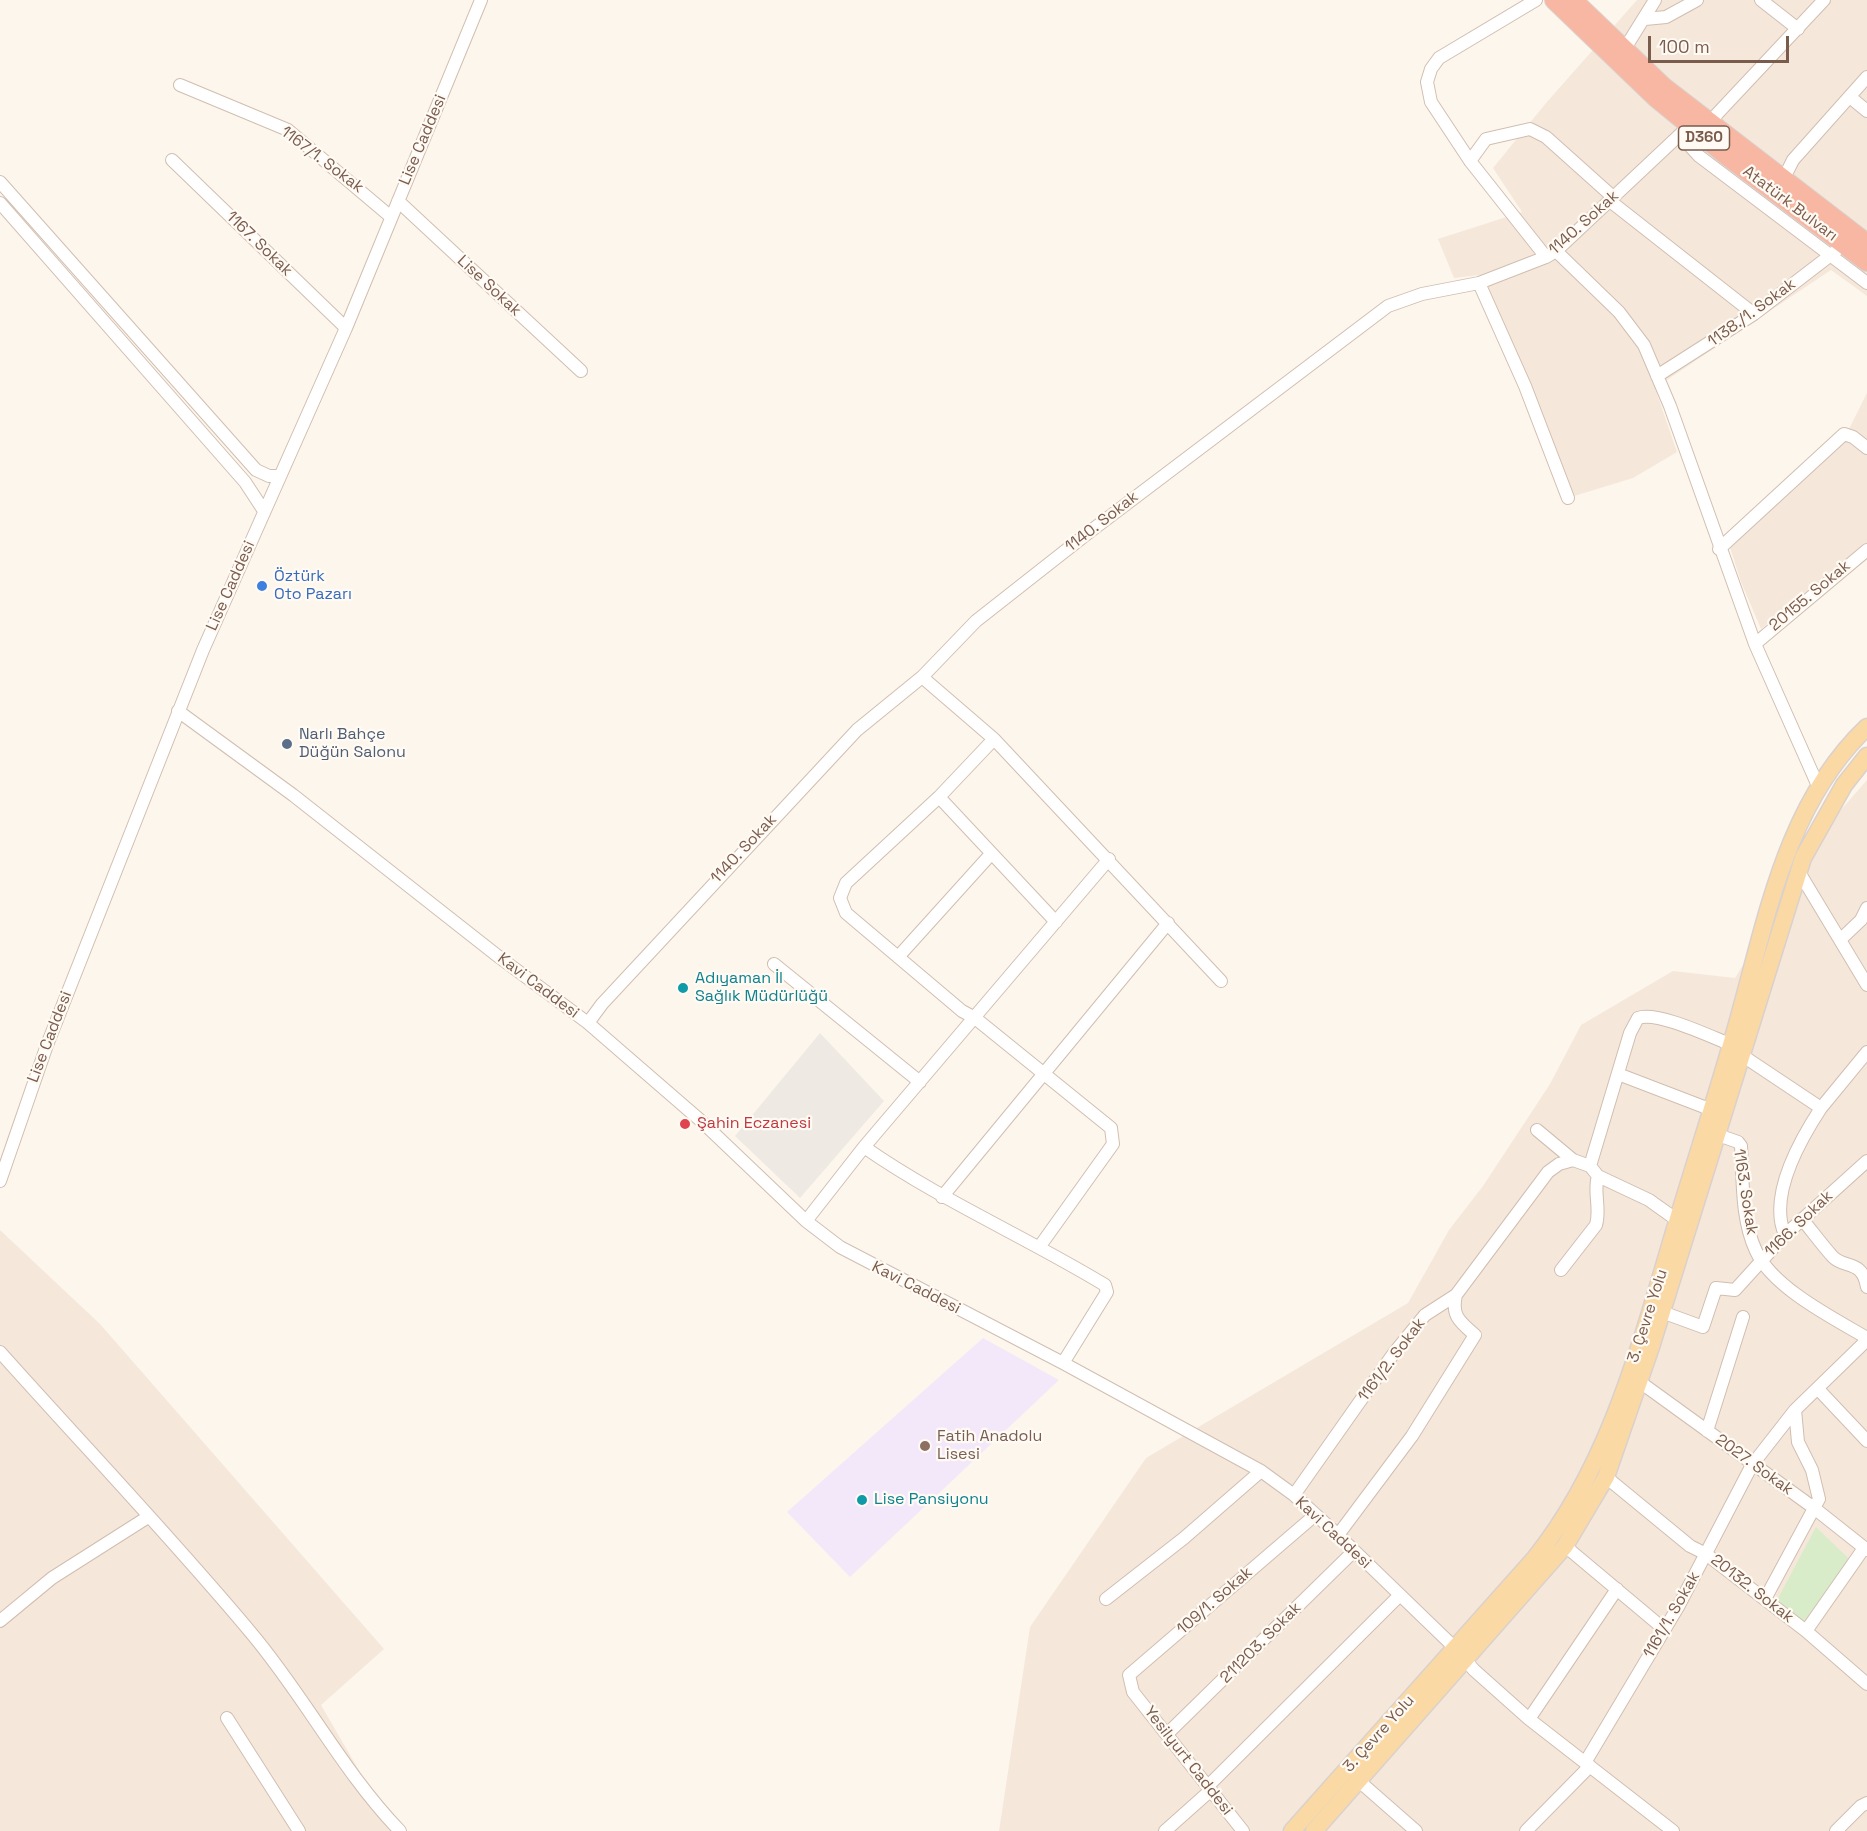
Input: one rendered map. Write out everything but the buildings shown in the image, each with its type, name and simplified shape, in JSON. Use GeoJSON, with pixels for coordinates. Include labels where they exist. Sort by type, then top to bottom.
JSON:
{"type":"FeatureCollection","features":[{"type":"Feature","properties":{"kind":"highway","name":"Atatürk Bulvarı"},"geometry":{"type":"LineString","coordinates":[[1554,0],[1684,130],[1837,250],[1867,262]]}},
{"type":"Feature","properties":{"kind":"highway","name":"Atatürk Bulvarı"},"geometry":{"type":"LineString","coordinates":[[1573,0],[1664,87],[1710,125],[1867,243]]}},
{"type":"Feature","properties":{"kind":"main road","name":"3. Çevre Yolu"},"geometry":{"type":"LineString","coordinates":[[1292,1831],[1564,1546],[1606,1477],[1640,1382],[1718,1135],[1781,868],[1797,827],[1819,788],[1845,751],[1867,727]]}},
{"type":"Feature","properties":{"kind":"main road","name":"3. Çevre Yolu"},"geometry":{"type":"LineString","coordinates":[[1315,1831],[1359,1781],[1558,1529],[1583,1488],[1629,1376],[1712,1110],[1737,1051],[1809,846],[1834,802],[1867,756]]}},
{"type":"Feature","properties":{"kind":"street","name":"Lise Caddesi"},"geometry":{"type":"LineString","coordinates":[[0,1181],[43,1054],[178,711],[346,328],[482,0]]}},
{"type":"Feature","properties":{"kind":"street"},"geometry":{"type":"LineString","coordinates":[[1536,0],[1439,58],[1431,69],[1427,89],[1431,102],[1470,161],[1551,254],[1632,327],[1670,406],[1719,549],[1755,644],[1819,788]]}},
{"type":"Feature","properties":{"kind":"street"},"geometry":{"type":"LineString","coordinates":[[1624,50],[1655,0]]}},
{"type":"Feature","properties":{"kind":"street"},"geometry":{"type":"LineString","coordinates":[[1645,19],[1666,17],[1697,0]]}},
{"type":"Feature","properties":{"kind":"street"},"geometry":{"type":"LineString","coordinates":[[1763,0],[1798,29]]}},
{"type":"Feature","properties":{"kind":"street"},"geometry":{"type":"LineString","coordinates":[[1710,125],[1717,114],[1824,0]]}},
{"type":"Feature","properties":{"kind":"street"},"geometry":{"type":"LineString","coordinates":[[1783,180],[1793,160],[1867,77]]}},
{"type":"Feature","properties":{"kind":"street","name":"1167/1. Sokak"},"geometry":{"type":"LineString","coordinates":[[180,85],[288,130],[391,217]]}},
{"type":"Feature","properties":{"kind":"street"},"geometry":{"type":"LineString","coordinates":[[1850,97],[1867,111]]}},
{"type":"Feature","properties":{"kind":"street"},"geometry":{"type":"LineString","coordinates":[[1470,161],[1486,139],[1530,129],[1546,137],[1611,199],[1754,314]]}},
{"type":"Feature","properties":{"kind":"street","name":"1140. Sokak"},"geometry":{"type":"LineString","coordinates":[[588,1023],[602,1004],[802,786],[857,730],[922,676],[976,621],[1088,533],[1388,306],[1422,294],[1479,283],[1551,254],[1684,130]]}},
{"type":"Feature","properties":{"kind":"street","name":"1167. Sokak"},"geometry":{"type":"LineString","coordinates":[[172,160],[346,328]]}},
{"type":"Feature","properties":{"kind":"street"},"geometry":{"type":"LineString","coordinates":[[0,182],[256,470],[269,476],[280,476]]}},
{"type":"Feature","properties":{"kind":"street","name":"Lise Sokak"},"geometry":{"type":"LineString","coordinates":[[398,201],[580,371]]}},
{"type":"Feature","properties":{"kind":"street"},"geometry":{"type":"LineString","coordinates":[[0,203],[245,482],[264,511]]}},
{"type":"Feature","properties":{"kind":"street"},"geometry":{"type":"LineString","coordinates":[[1837,250],[1867,283]]}},
{"type":"Feature","properties":{"kind":"street","name":"1138./1. Sokak"},"geometry":{"type":"LineString","coordinates":[[1657,376],[1754,314],[1837,250]]}},
{"type":"Feature","properties":{"kind":"street"},"geometry":{"type":"LineString","coordinates":[[1479,283],[1525,386],[1568,498]]}},
{"type":"Feature","properties":{"kind":"street"},"geometry":{"type":"LineString","coordinates":[[1719,549],[1845,434],[1853,436],[1867,448]]}},
{"type":"Feature","properties":{"kind":"street","name":"20155. Sokak"},"geometry":{"type":"LineString","coordinates":[[1755,644],[1867,550]]}},
{"type":"Feature","properties":{"kind":"street"},"geometry":{"type":"LineString","coordinates":[[922,676],[994,739],[1221,981]]}},
{"type":"Feature","properties":{"kind":"street","name":"Kavi Caddesi"},"geometry":{"type":"LineString","coordinates":[[178,711],[293,795],[507,963],[588,1023],[700,1120],[806,1221],[852,1255],[1063,1363],[1261,1472],[1294,1496],[1338,1535],[1529,1719],[1673,1831]]}},
{"type":"Feature","properties":{"kind":"street"},"geometry":{"type":"LineString","coordinates":[[994,739],[939,797],[846,883],[840,894],[841,906],[846,913],[962,1011],[975,1018],[1107,1124],[1114,1138],[1113,1144],[1040,1246]]}},
{"type":"Feature","properties":{"kind":"street"},"geometry":{"type":"LineString","coordinates":[[939,797],[1056,922]]}},
{"type":"Feature","properties":{"kind":"street"},"geometry":{"type":"LineString","coordinates":[[898,957],[991,854]]}},
{"type":"Feature","properties":{"kind":"street"},"geometry":{"type":"LineString","coordinates":[[806,1221],[864,1147],[1108,859]]}},
{"type":"Feature","properties":{"kind":"street"},"geometry":{"type":"LineString","coordinates":[[1799,872],[1867,986]]}},
{"type":"Feature","properties":{"kind":"street"},"geometry":{"type":"LineString","coordinates":[[1841,939],[1861,920],[1867,908]]}},
{"type":"Feature","properties":{"kind":"street"},"geometry":{"type":"LineString","coordinates":[[942,1197],[1168,923]]}},
{"type":"Feature","properties":{"kind":"street"},"geometry":{"type":"LineString","coordinates":[[774,964],[920,1082]]}},
{"type":"Feature","properties":{"kind":"street"},"geometry":{"type":"LineString","coordinates":[[1562,1270],[1596,1225],[1598,1217],[1594,1171],[1618,1074],[1630,1033],[1638,1018],[1646,1015],[1737,1051],[1821,1108]]}},
{"type":"Feature","properties":{"kind":"street"},"geometry":{"type":"LineString","coordinates":[[1785,1235],[1780,1200],[1799,1142],[1821,1108],[1867,1052]]}},
{"type":"Feature","properties":{"kind":"street"},"geometry":{"type":"LineString","coordinates":[[1618,1074],[1712,1110]]}},
{"type":"Feature","properties":{"kind":"street"},"geometry":{"type":"LineString","coordinates":[[1537,1130],[1574,1160],[1649,1200],[1677,1220]]}},
{"type":"Feature","properties":{"kind":"street","name":"1163. Sokak"},"geometry":{"type":"LineString","coordinates":[[1718,1135],[1738,1142],[1741,1146],[1745,1212],[1755,1250],[1762,1261]]}},
{"type":"Feature","properties":{"kind":"street"},"geometry":{"type":"LineString","coordinates":[[864,1147],[942,1197],[1040,1246],[1105,1285],[1107,1293],[1063,1363]]}},
{"type":"Feature","properties":{"kind":"street","name":"1161/2. Sokak"},"geometry":{"type":"LineString","coordinates":[[1294,1496],[1394,1353],[1425,1315],[1456,1295],[1548,1172],[1559,1164],[1574,1160]]}},
{"type":"Feature","properties":{"kind":"street","name":"1166. Sokak"},"geometry":{"type":"LineString","coordinates":[[1662,1312],[1703,1327],[1716,1288],[1735,1290],[1785,1235],[1867,1161]]}},
{"type":"Feature","properties":{"kind":"street"},"geometry":{"type":"LineString","coordinates":[[1802,1219],[1836,1259],[1857,1268],[1865,1279],[1867,1287]]}},
{"type":"Feature","properties":{"kind":"street"},"geometry":{"type":"LineString","coordinates":[[1762,1261],[1800,1299],[1867,1339]]}},
{"type":"Feature","properties":{"kind":"street"},"geometry":{"type":"LineString","coordinates":[[1338,1535],[1412,1436],[1475,1335],[1457,1319],[1453,1308],[1456,1295]]}},
{"type":"Feature","properties":{"kind":"street"},"geometry":{"type":"LineString","coordinates":[[1707,1431],[1743,1317]]}},
{"type":"Feature","properties":{"kind":"street","name":"1161/1. Sokak"},"geometry":{"type":"LineString","coordinates":[[1527,1831],[1588,1763],[1706,1554],[1752,1466],[1795,1410],[1867,1339]]}},
{"type":"Feature","properties":{"kind":"street"},"geometry":{"type":"LineString","coordinates":[[0,1352],[252,1634],[314,1716],[356,1779],[400,1831]]}},
{"type":"Feature","properties":{"kind":"street","name":"2027. Sokak"},"geometry":{"type":"LineString","coordinates":[[1640,1382],[1752,1466],[1814,1508],[1866,1549]]}},
{"type":"Feature","properties":{"kind":"street"},"geometry":{"type":"LineString","coordinates":[[1818,1389],[1867,1441]]}},
{"type":"Feature","properties":{"kind":"street"},"geometry":{"type":"LineString","coordinates":[[1765,1599],[1819,1499],[1812,1470],[1798,1442],[1795,1410]]}},
{"type":"Feature","properties":{"kind":"street"},"geometry":{"type":"LineString","coordinates":[[1106,1599],[1184,1538],[1261,1472]]}},
{"type":"Feature","properties":{"kind":"street","name":"20132. Sokak"},"geometry":{"type":"LineString","coordinates":[[1606,1477],[1690,1545],[1706,1554],[1806,1631],[1867,1684]]}},
{"type":"Feature","properties":{"kind":"street","name":"109/1. Sokak"},"geometry":{"type":"LineString","coordinates":[[1133,1692],[1129,1675],[1314,1516]]}},
{"type":"Feature","properties":{"kind":"street"},"geometry":{"type":"LineString","coordinates":[[0,1621],[52,1578],[148,1517]]}},
{"type":"Feature","properties":{"kind":"street"},"geometry":{"type":"LineString","coordinates":[[1564,1546],[1664,1629]]}},
{"type":"Feature","properties":{"kind":"street"},"geometry":{"type":"LineString","coordinates":[[1806,1631],[1866,1549]]}},
{"type":"Feature","properties":{"kind":"street","name":"211203. Sokak"},"geometry":{"type":"LineString","coordinates":[[1167,1734],[1354,1551]]}},
{"type":"Feature","properties":{"kind":"street"},"geometry":{"type":"LineString","coordinates":[[1529,1719],[1617,1589]]}},
{"type":"Feature","properties":{"kind":"street"},"geometry":{"type":"LineString","coordinates":[[1165,1831],[1400,1595]]}},
{"type":"Feature","properties":{"kind":"street","name":"Yesilyurt Caddesi"},"geometry":{"type":"LineString","coordinates":[[1133,1692],[1243,1831]]}},
{"type":"Feature","properties":{"kind":"street"},"geometry":{"type":"LineString","coordinates":[[227,1718],[299,1831]]}},
{"type":"Feature","properties":{"kind":"street"},"geometry":{"type":"LineString","coordinates":[[1359,1781],[1416,1831]]}},
{"type":"Feature","properties":{"kind":"street"},"geometry":{"type":"LineString","coordinates":[[1836,1831],[1867,1803]]}},
{"type":"Feature","properties":{"kind":"shaded area"},"geometry":{"type":"Polygon","coordinates":[[[1637,0],[1867,0],[1867,296],[1831,270],[1655,388],[1677,452],[1633,478],[1571,497],[1526,380],[1480,275],[1454,278],[1438,239],[1522,212],[1493,168],[1546,103],[1637,0]]]}},
{"type":"Feature","properties":{"kind":"shaded area"},"geometry":{"type":"Polygon","coordinates":[[[1867,393],[1867,543],[1761,629],[1741,582],[1728,541],[1843,441],[1867,393]]]}},
{"type":"Feature","properties":{"kind":"shaded area"},"geometry":{"type":"Polygon","coordinates":[[[1867,780],[1867,1831],[999,1831],[1030,1627],[1146,1458],[1408,1303],[1449,1230],[1483,1186],[1550,1084],[1581,1025],[1673,971],[1735,978],[1833,819],[1867,780]]]}},
{"type":"Feature","properties":{"kind":"shaded area"},"geometry":{"type":"Polygon","coordinates":[[[820,1033],[884,1101],[800,1198],[735,1136],[820,1033]]]}},
{"type":"Feature","properties":{"kind":"shaded area"},"geometry":{"type":"Polygon","coordinates":[[[0,1230],[100,1324],[384,1649],[321,1705],[394,1831],[0,1831],[0,1230]]]}},
{"type":"Feature","properties":{"kind":"shaded area","name":"Fatih Anadolu Lisesi"},"geometry":{"type":"Polygon","coordinates":[[[983,1338],[1059,1380],[850,1577],[787,1512],[983,1338]]]}},
{"type":"Feature","properties":{"kind":"green space"},"geometry":{"type":"Polygon","coordinates":[[[1816,1527],[1849,1559],[1803,1623],[1776,1602],[1816,1527]]]}},
{"type":"Feature","properties":{"kind":"place","name":"Öztürk Oto Pazarı"},"geometry":{"type":"Point","coordinates":[262,586]}},
{"type":"Feature","properties":{"kind":"place","name":"Narlı Bahçe Düğün Salonu"},"geometry":{"type":"Point","coordinates":[287,744]}},
{"type":"Feature","properties":{"kind":"place","name":"Adıyaman İl Sağlık Müdürlüğü"},"geometry":{"type":"Point","coordinates":[683,988]}},
{"type":"Feature","properties":{"kind":"place","name":"Şahin Eczanesi"},"geometry":{"type":"Point","coordinates":[685,1124]}},
{"type":"Feature","properties":{"kind":"place","name":"Fatih Anadolu Lisesi"},"geometry":{"type":"Point","coordinates":[925,1446]}},
{"type":"Feature","properties":{"kind":"place","name":"Lise Pansiyonu"},"geometry":{"type":"Point","coordinates":[862,1500]}}]}
